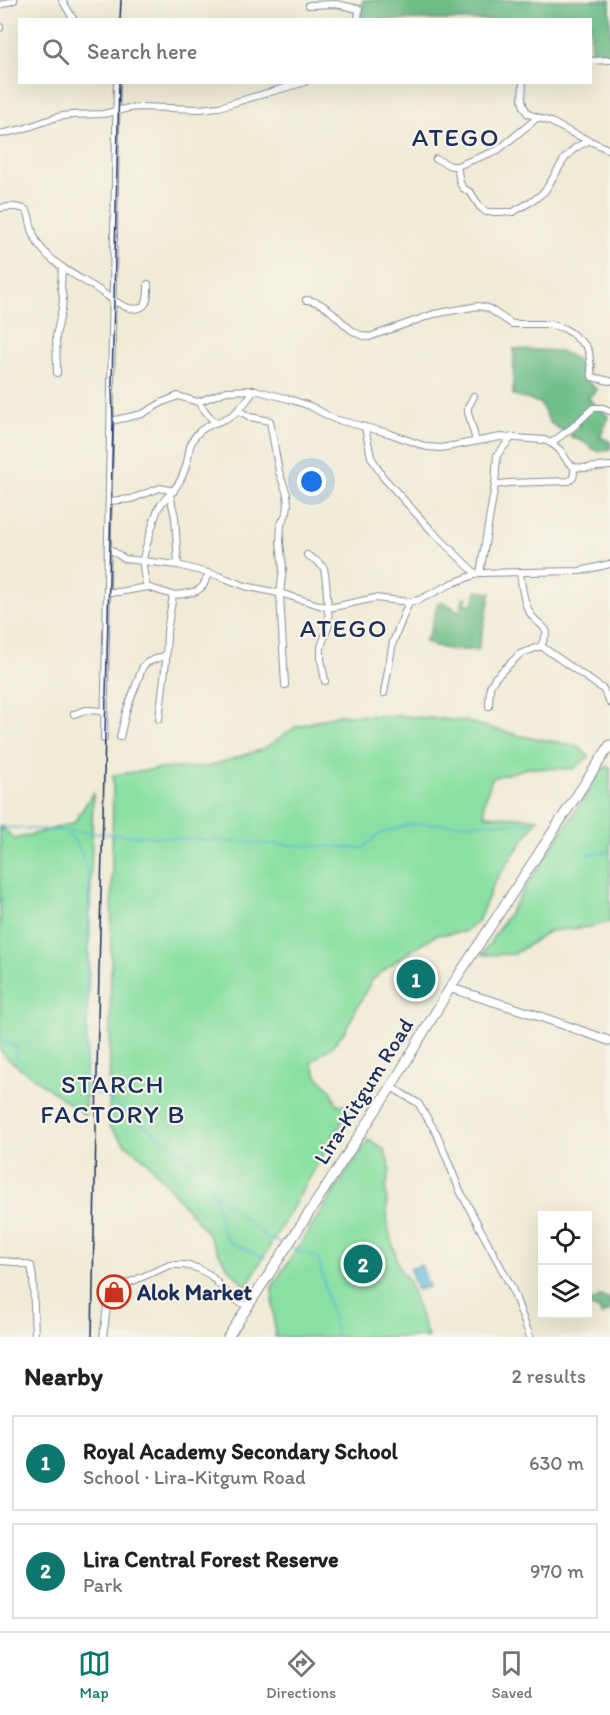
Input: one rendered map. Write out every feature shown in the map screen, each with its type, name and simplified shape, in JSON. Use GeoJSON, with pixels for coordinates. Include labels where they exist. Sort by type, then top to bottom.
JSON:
{"type":"FeatureCollection","features":[{"type":"Feature","properties":{"kind":"main road","name":"Lira-Kitgum Road"},"geometry":{"type":"LineString","coordinates":[[228,1337],[392,1087],[450,988],[610,746]]}},
{"type":"Feature","properties":{"kind":"street"},"geometry":{"type":"LineString","coordinates":[[0,5],[14,0]]}},
{"type":"Feature","properties":{"kind":"street"},"geometry":{"type":"LineString","coordinates":[[62,0],[73,18]]}},
{"type":"Feature","properties":{"kind":"street"},"geometry":{"type":"LineString","coordinates":[[309,4],[336,4],[358,9],[358,18]]}},
{"type":"Feature","properties":{"kind":"street"},"geometry":{"type":"LineString","coordinates":[[592,61],[610,60]]}},
{"type":"Feature","properties":{"kind":"street"},"geometry":{"type":"LineString","coordinates":[[104,740],[117,84]]}},
{"type":"Feature","properties":{"kind":"street"},"geometry":{"type":"LineString","coordinates":[[0,134],[57,117],[103,114],[129,108],[219,107],[298,84]]}},
{"type":"Feature","properties":{"kind":"street"},"geometry":{"type":"LineString","coordinates":[[523,84],[524,107],[528,114],[551,122],[610,150]]}},
{"type":"Feature","properties":{"kind":"street"},"geometry":{"type":"LineString","coordinates":[[436,159],[451,166],[457,166],[498,150],[537,118]]}},
{"type":"Feature","properties":{"kind":"street"},"geometry":{"type":"LineString","coordinates":[[457,166],[460,183],[483,210],[513,212],[521,209],[545,191],[565,158],[575,148],[588,141]]}},
{"type":"Feature","properties":{"kind":"street"},"geometry":{"type":"LineString","coordinates":[[1,206],[25,210],[39,245],[51,259],[113,301],[132,308],[144,306],[148,284]]}},
{"type":"Feature","properties":{"kind":"street"},"geometry":{"type":"LineString","coordinates":[[57,373],[56,336],[62,309],[62,267]]}},
{"type":"Feature","properties":{"kind":"street"},"geometry":{"type":"LineString","coordinates":[[306,300],[326,306],[343,323],[363,336],[369,337],[434,314],[478,306],[488,308],[512,324],[548,324],[563,328],[582,342],[589,352],[592,376],[610,381]]}},
{"type":"Feature","properties":{"kind":"street"},"geometry":{"type":"LineString","coordinates":[[198,402],[227,391],[255,390],[289,399],[334,419],[388,433],[427,447],[441,448],[512,437],[544,440],[560,450],[574,467],[610,466]]}},
{"type":"Feature","properties":{"kind":"street"},"geometry":{"type":"LineString","coordinates":[[147,587],[142,561],[158,509],[172,493],[185,469],[191,441],[201,430],[231,416],[255,390]]}},
{"type":"Feature","properties":{"kind":"street"},"geometry":{"type":"LineString","coordinates":[[111,421],[148,412],[178,396],[198,402],[214,422]]}},
{"type":"Feature","properties":{"kind":"street"},"geometry":{"type":"LineString","coordinates":[[474,396],[468,412],[476,441]]}},
{"type":"Feature","properties":{"kind":"street"},"geometry":{"type":"LineString","coordinates":[[550,443],[573,428],[593,408],[610,411]]}},
{"type":"Feature","properties":{"kind":"street"},"geometry":{"type":"LineString","coordinates":[[238,410],[250,417],[270,421],[279,472],[287,494],[288,504],[280,533],[283,568],[280,594],[285,685]]}},
{"type":"Feature","properties":{"kind":"street"},"geometry":{"type":"LineString","coordinates":[[365,427],[372,457],[383,477],[431,530],[478,574]]}},
{"type":"Feature","properties":{"kind":"street"},"geometry":{"type":"LineString","coordinates":[[478,574],[495,485],[497,455],[512,437]]}},
{"type":"Feature","properties":{"kind":"street"},"geometry":{"type":"LineString","coordinates":[[495,485],[568,481],[574,476],[574,467]]}},
{"type":"Feature","properties":{"kind":"street"},"geometry":{"type":"LineString","coordinates":[[109,501],[131,499],[160,488],[172,493]]}},
{"type":"Feature","properties":{"kind":"street"},"geometry":{"type":"LineString","coordinates":[[172,493],[178,565]]}},
{"type":"Feature","properties":{"kind":"street"},"geometry":{"type":"LineString","coordinates":[[108,548],[121,557],[178,565],[245,586],[329,608],[375,598],[409,602],[478,574],[580,571],[610,564]]}},
{"type":"Feature","properties":{"kind":"street"},"geometry":{"type":"LineString","coordinates":[[307,555],[324,568],[329,608],[329,624],[321,653],[325,681]]}},
{"type":"Feature","properties":{"kind":"street"},"geometry":{"type":"LineString","coordinates":[[107,592],[147,587],[173,595],[197,591],[203,586],[209,573]]}},
{"type":"Feature","properties":{"kind":"street"},"geometry":{"type":"LineString","coordinates":[[489,706],[489,692],[495,678],[519,654],[541,646],[547,632],[529,611],[519,573]]}},
{"type":"Feature","properties":{"kind":"street"},"geometry":{"type":"LineString","coordinates":[[159,719],[168,614],[173,595]]}},
{"type":"Feature","properties":{"kind":"street"},"geometry":{"type":"LineString","coordinates":[[384,693],[393,642],[409,602]]}},
{"type":"Feature","properties":{"kind":"street"},"geometry":{"type":"LineString","coordinates":[[541,646],[603,690],[610,703]]}},
{"type":"Feature","properties":{"kind":"street"},"geometry":{"type":"LineString","coordinates":[[120,737],[126,712],[143,666],[166,655]]}},
{"type":"Feature","properties":{"kind":"street"},"geometry":{"type":"LineString","coordinates":[[74,714],[104,711]]}},
{"type":"Feature","properties":{"kind":"street"},"geometry":{"type":"LineString","coordinates":[[450,988],[610,1041]]}},
{"type":"Feature","properties":{"kind":"street"},"geometry":{"type":"LineString","coordinates":[[392,1087],[418,1103],[438,1134],[460,1191],[512,1288],[530,1337]]}},
{"type":"Feature","properties":{"kind":"street"},"geometry":{"type":"LineString","coordinates":[[0,1261],[31,1266],[35,1337]]}},
{"type":"Feature","properties":{"kind":"street"},"geometry":{"type":"LineString","coordinates":[[103,1337],[107,1307],[114,1289],[170,1265],[184,1264],[197,1268],[210,1275],[233,1299],[248,1306]]}},
{"type":"Feature","properties":{"kind":"green space"},"geometry":{"type":"Polygon","coordinates":[[[363,0],[610,0],[610,52],[592,54],[592,18],[360,18],[363,0]]]}},
{"type":"Feature","properties":{"kind":"green space"},"geometry":{"type":"Polygon","coordinates":[[[514,349],[560,351],[588,365],[585,379],[597,390],[588,398],[609,417],[600,437],[610,442],[610,449],[596,450],[570,436],[580,425],[575,423],[565,432],[550,423],[540,403],[513,395],[514,349]]]}},
{"type":"Feature","properties":{"kind":"green space"},"geometry":{"type":"Polygon","coordinates":[[[476,591],[491,593],[478,650],[450,650],[424,641],[429,635],[438,603],[444,602],[460,612],[463,597],[467,597],[465,604],[473,604],[476,591]]]}},
{"type":"Feature","properties":{"kind":"green space"},"geometry":{"type":"Polygon","coordinates":[[[337,715],[403,716],[464,721],[521,736],[578,746],[589,757],[573,769],[528,768],[492,778],[484,803],[485,815],[538,819],[494,883],[478,921],[464,932],[436,935],[401,957],[371,981],[345,1031],[331,1047],[311,1062],[318,1077],[331,1090],[337,1104],[351,1107],[246,1287],[226,1265],[205,1230],[147,1161],[125,1144],[109,1126],[113,775],[157,769],[207,767],[263,749],[296,727],[337,715]]]}},
{"type":"Feature","properties":{"kind":"green space"},"geometry":{"type":"Polygon","coordinates":[[[604,767],[610,767],[610,922],[589,927],[550,931],[514,954],[482,955],[604,767]]]}},
{"type":"Feature","properties":{"kind":"green space"},"geometry":{"type":"Polygon","coordinates":[[[93,793],[85,1115],[0,1051],[0,826],[15,839],[74,823],[93,793]]]}},
{"type":"Feature","properties":{"kind":"green space"},"geometry":{"type":"Polygon","coordinates":[[[368,1140],[384,1149],[390,1169],[386,1187],[388,1228],[400,1270],[408,1280],[428,1337],[275,1337],[272,1287],[368,1140]]]}},
{"type":"Feature","properties":{"kind":"green space"},"geometry":{"type":"Polygon","coordinates":[[[600,1296],[609,1298],[610,1311],[601,1315],[599,1310],[592,1307],[592,1301],[600,1296]]]}},
{"type":"Feature","properties":{"kind":"water"},"geometry":{"type":"Polygon","coordinates":[[[421,1265],[429,1287],[417,1290],[410,1269],[421,1265]]]}},
{"type":"Feature","properties":{"kind":"waterway"},"geometry":{"type":"LineString","coordinates":[[0,827],[363,848],[379,834],[411,824],[532,823]]}},
{"type":"Feature","properties":{"kind":"waterway"},"geometry":{"type":"LineString","coordinates":[[67,832],[82,855],[89,881],[86,1091],[103,1095],[183,1154],[214,1192],[222,1230],[229,1242],[266,1258]]}},
{"type":"Feature","properties":{"kind":"waterway"},"geometry":{"type":"LineString","coordinates":[[588,855],[610,851]]}},
{"type":"Feature","properties":{"kind":"waterway"},"geometry":{"type":"LineString","coordinates":[[0,1039],[17,1048],[14,1053],[16,1058],[24,1064]]}},
{"type":"Feature","properties":{"kind":"waterway"},"geometry":{"type":"LineString","coordinates":[[215,1193],[267,1238],[283,1244]]}},
{"type":"Feature","properties":{"kind":"waterway"},"geometry":{"type":"LineString","coordinates":[[292,1248],[318,1258],[337,1337]]}},
{"type":"Feature","properties":{"kind":"railway"},"geometry":{"type":"LineString","coordinates":[[120,18],[121,0]]}},
{"type":"Feature","properties":{"kind":"railway"},"geometry":{"type":"LineString","coordinates":[[92,1337],[119,84]]}},
{"type":"Feature","properties":{"kind":"place","name":"Royal Academy Secondary School"},"geometry":{"type":"Point","coordinates":[416,979]}},
{"type":"Feature","properties":{"kind":"place","name":"Lira Central Forest Reserve"},"geometry":{"type":"Point","coordinates":[363,1264]}},
{"type":"Feature","properties":{"kind":"place","name":"Alok Market"},"geometry":{"type":"Point","coordinates":[114,1292]}},
{"type":"Feature","properties":{"kind":"district","name":"ATEGO"},"geometry":{"type":"Point","coordinates":[456,137]}},
{"type":"Feature","properties":{"kind":"district","name":"ATEGO"},"geometry":{"type":"Point","coordinates":[344,628]}},
{"type":"Feature","properties":{"kind":"district","name":"STARCH FACTORY B"},"geometry":{"type":"Point","coordinates":[113,1099]}}]}
